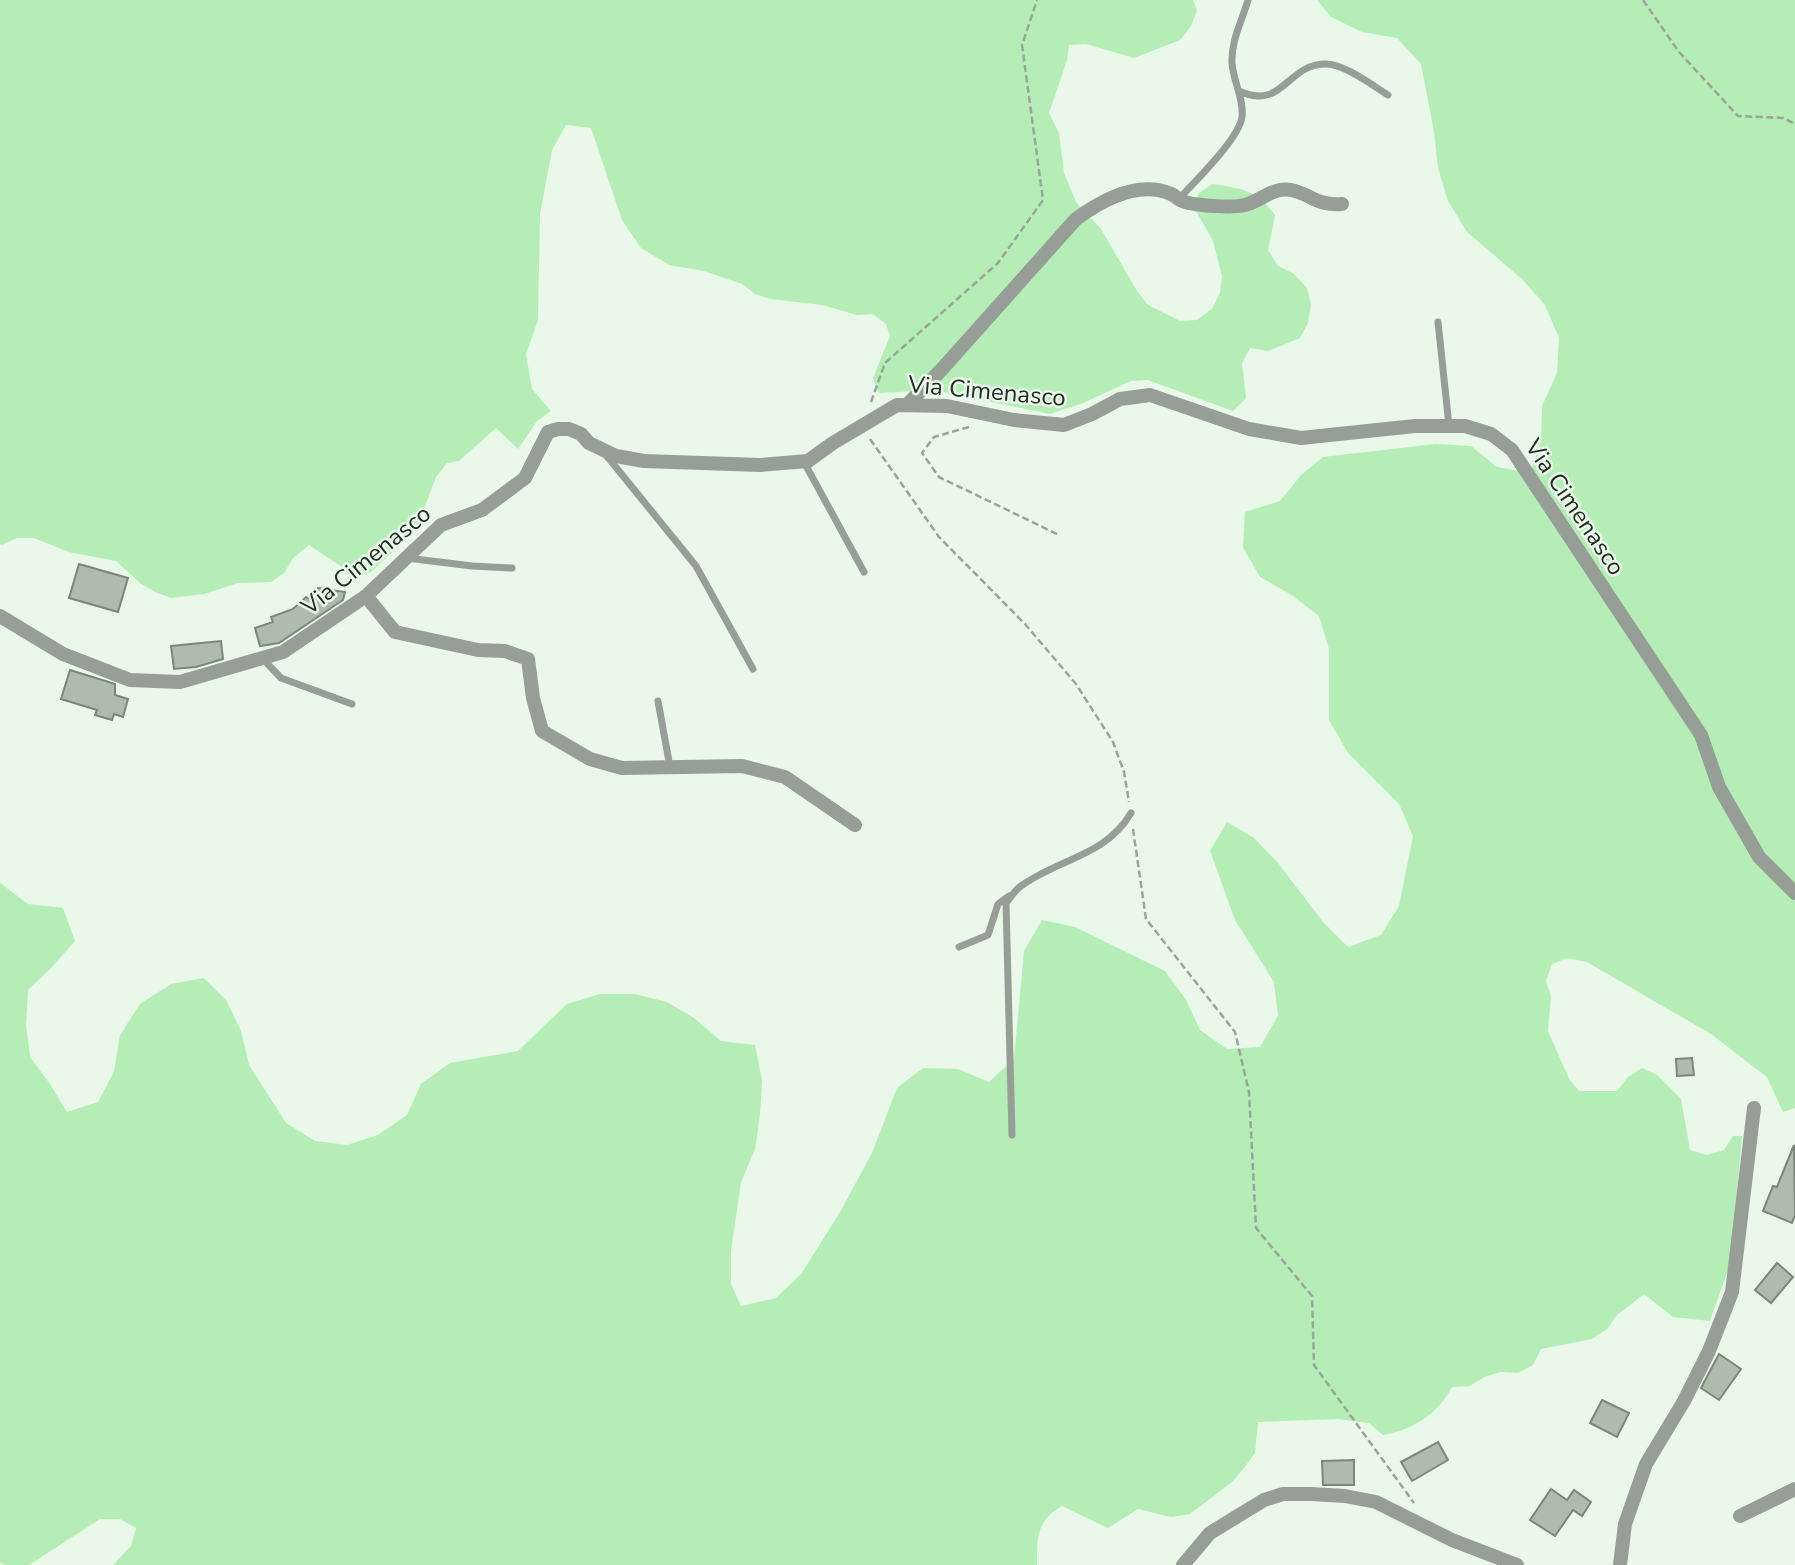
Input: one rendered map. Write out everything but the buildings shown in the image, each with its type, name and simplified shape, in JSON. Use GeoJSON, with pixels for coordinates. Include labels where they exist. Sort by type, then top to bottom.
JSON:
{"type":"FeatureCollection","features":[{"type":"Feature","properties":{"kind":"street"},"geometry":{"type":"LineString","coordinates":[[907,405],[1076,219],[1098,203],[1130,191],[1170,194],[1179,199],[1214,205],[1245,205],[1272,191],[1291,190],[1318,202],[1342,204]]}},
{"type":"Feature","properties":{"kind":"street","name":"Via Cimenasco"},"geometry":{"type":"LineString","coordinates":[[0,616],[63,654],[130,680],[180,682],[283,652],[366,596],[441,525],[482,510],[525,478],[548,432],[558,429],[569,429],[582,434],[589,443],[616,456],[645,461],[760,465],[808,461],[897,405],[947,406],[1014,420],[1064,425],[1092,415],[1120,399],[1150,395],[1249,429],[1301,438],[1415,426],[1465,426],[1491,434],[1512,450],[1701,735],[1719,787],[1759,857],[1795,893]]}},
{"type":"Feature","properties":{"kind":"street"},"geometry":{"type":"LineString","coordinates":[[366,596],[395,632],[478,650],[505,651],[528,659],[541,731],[590,759],[622,768],[742,766],[786,777],[855,825]]}},
{"type":"Feature","properties":{"kind":"street"},"geometry":{"type":"LineString","coordinates":[[1620,1565],[1625,1524],[1646,1464],[1684,1401],[1709,1351],[1732,1292],[1754,1108]]}},
{"type":"Feature","properties":{"kind":"street"},"geometry":{"type":"LineString","coordinates":[[1740,1516],[1795,1489]]}},
{"type":"Feature","properties":{"kind":"street"},"geometry":{"type":"LineString","coordinates":[[1183,1565],[1210,1533],[1264,1500],[1283,1494],[1345,1496],[1376,1502],[1452,1540],[1517,1565]]}},
{"type":"Feature","properties":{"kind":"lane"},"geometry":{"type":"LineString","coordinates":[[1179,199],[1231,140],[1242,118],[1232,65],[1234,38],[1248,0]]}},
{"type":"Feature","properties":{"kind":"lane"},"geometry":{"type":"LineString","coordinates":[[1239,91],[1252,97],[1263,97],[1276,92],[1310,66],[1328,64],[1357,76],[1388,95]]}},
{"type":"Feature","properties":{"kind":"lane"},"geometry":{"type":"LineString","coordinates":[[1438,322],[1449,426]]}},
{"type":"Feature","properties":{"kind":"lane"},"geometry":{"type":"LineString","coordinates":[[602,449],[696,566],[753,669]]}},
{"type":"Feature","properties":{"kind":"lane"},"geometry":{"type":"LineString","coordinates":[[803,461],[864,572]]}},
{"type":"Feature","properties":{"kind":"lane"},"geometry":{"type":"LineString","coordinates":[[406,558],[512,568]]}},
{"type":"Feature","properties":{"kind":"lane"},"geometry":{"type":"LineString","coordinates":[[262,658],[281,678],[352,704]]}},
{"type":"Feature","properties":{"kind":"lane"},"geometry":{"type":"LineString","coordinates":[[658,701],[670,767]]}},
{"type":"Feature","properties":{"kind":"lane"},"geometry":{"type":"LineString","coordinates":[[1012,1135],[1006,903],[1018,887],[1096,848],[1122,829],[1131,813]]}},
{"type":"Feature","properties":{"kind":"lane"},"geometry":{"type":"LineString","coordinates":[[959,947],[988,935],[998,904],[1013,894]]}},
{"type":"Feature","properties":{"kind":"path"},"geometry":{"type":"LineString","coordinates":[[871,401],[885,363],[998,263],[1043,200],[1022,45],[1037,0]]}},
{"type":"Feature","properties":{"kind":"path"},"geometry":{"type":"LineString","coordinates":[[1643,0],[1679,52],[1738,116],[1783,118],[1795,124]]}},
{"type":"Feature","properties":{"kind":"path"},"geometry":{"type":"LineString","coordinates":[[978,425],[934,437],[922,453],[939,477],[1059,535]]}},
{"type":"Feature","properties":{"kind":"path"},"geometry":{"type":"LineString","coordinates":[[862,426],[939,537],[1025,624],[1076,684],[1113,742],[1124,772],[1146,919],[1235,1032],[1249,1091],[1256,1228],[1312,1296],[1314,1365],[1416,1507]]}},
{"type":"Feature","properties":{"kind":"green space"},"geometry":{"type":"Polygon","coordinates":[[[0,0],[1193,0],[1197,10],[1191,26],[1180,40],[1134,58],[1086,44],[1069,45],[1067,60],[1049,113],[1059,133],[1064,173],[1076,202],[1101,229],[1137,291],[1148,305],[1180,321],[1197,320],[1212,309],[1220,293],[1222,276],[1213,241],[1196,211],[1198,194],[1212,184],[1255,195],[1275,215],[1268,250],[1278,266],[1294,274],[1307,288],[1311,305],[1308,323],[1300,338],[1268,351],[1250,348],[1242,363],[1246,398],[1233,411],[1148,380],[1131,381],[1083,403],[1050,414],[934,390],[879,393],[873,378],[890,336],[886,324],[873,314],[857,315],[822,305],[771,299],[755,294],[742,284],[704,271],[669,265],[641,248],[622,220],[591,128],[566,125],[552,150],[540,214],[538,320],[526,354],[532,389],[551,411],[537,421],[518,449],[496,428],[459,461],[447,463],[436,477],[416,530],[371,572],[354,575],[309,545],[293,558],[284,573],[271,582],[238,583],[204,594],[171,598],[140,583],[116,561],[69,552],[34,538],[17,538],[0,544],[0,0]]]}},
{"type":"Feature","properties":{"kind":"green space"},"geometry":{"type":"Polygon","coordinates":[[[1317,0],[1795,0],[1795,1108],[1783,1112],[1767,1077],[1711,1034],[1587,962],[1567,958],[1552,964],[1546,981],[1551,996],[1548,1031],[1569,1079],[1579,1091],[1617,1091],[1628,1077],[1642,1068],[1657,1075],[1681,1099],[1690,1150],[1707,1155],[1724,1150],[1733,1136],[1742,1136],[1731,1261],[1710,1321],[1673,1317],[1644,1294],[1616,1316],[1607,1329],[1592,1339],[1541,1349],[1533,1365],[1518,1373],[1500,1372],[1484,1377],[1470,1386],[1452,1387],[1432,1413],[1414,1425],[1394,1433],[1383,1435],[1369,1423],[1338,1419],[1258,1422],[1255,1453],[1244,1468],[1232,1482],[1190,1514],[1171,1517],[1138,1509],[1108,1528],[1062,1506],[1047,1518],[1040,1531],[1037,1565],[113,1565],[131,1546],[136,1528],[120,1519],[100,1519],[29,1565],[0,1563],[0,883],[28,904],[63,908],[75,941],[28,990],[26,1025],[30,1057],[67,1112],[98,1102],[114,1072],[120,1035],[140,1004],[171,984],[204,978],[226,1000],[241,1031],[249,1065],[286,1123],[315,1141],[347,1145],[378,1135],[407,1115],[421,1084],[450,1063],[518,1051],[567,1004],[600,994],[635,994],[667,1002],[694,1018],[721,1041],[755,1045],[762,1080],[760,1115],[755,1149],[741,1182],[731,1251],[731,1284],[741,1306],[776,1298],[801,1274],[839,1214],[872,1153],[897,1088],[923,1068],[958,1069],[989,1082],[1014,1059],[1024,951],[1042,920],[1075,927],[1165,971],[1186,1000],[1200,1030],[1227,1049],[1260,1047],[1278,1016],[1274,982],[1235,920],[1210,851],[1227,822],[1254,838],[1278,863],[1323,922],[1348,947],[1381,935],[1399,906],[1413,836],[1399,804],[1348,753],[1329,720],[1329,649],[1319,616],[1290,594],[1260,577],[1243,547],[1245,512],[1280,501],[1301,475],[1323,457],[1436,444],[1471,446],[1497,467],[1530,473],[1541,440],[1542,406],[1557,373],[1559,338],[1545,305],[1522,279],[1467,232],[1448,201],[1438,168],[1421,64],[1397,38],[1362,32],[1331,17],[1317,0]]]}}]}
